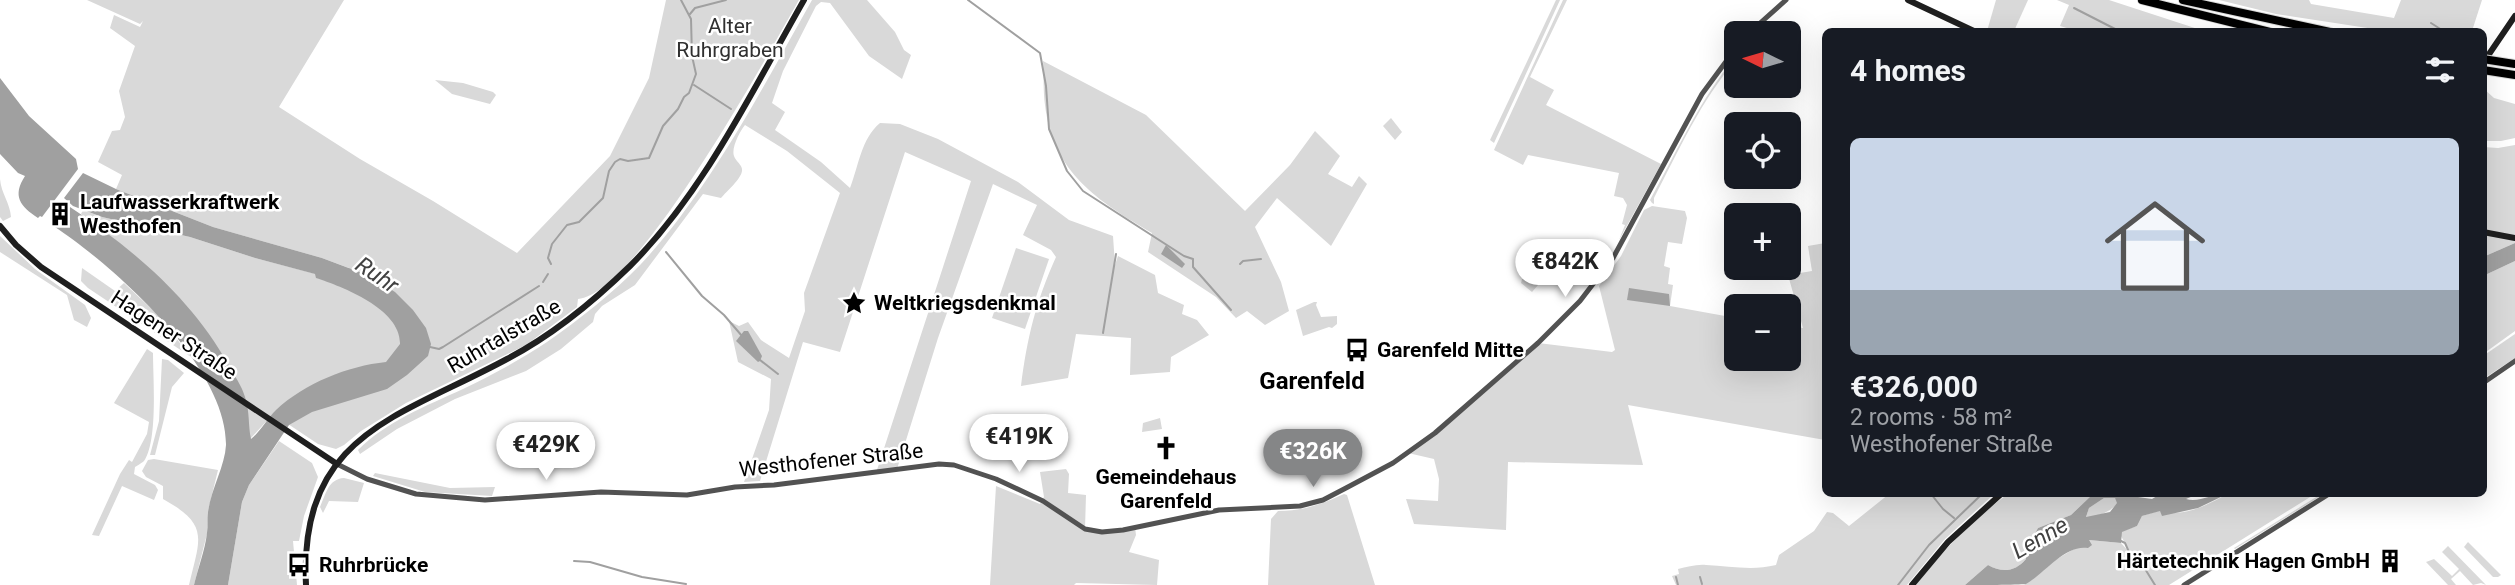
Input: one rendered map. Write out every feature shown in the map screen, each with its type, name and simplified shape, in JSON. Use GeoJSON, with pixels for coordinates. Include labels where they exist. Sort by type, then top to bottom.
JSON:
{"type":"FeatureCollection","features":[{"type":"Feature","properties":{"kind":"highway"},"geometry":{"type":"LineString","coordinates":[[2142,0],[2254,28]]}},
{"type":"Feature","properties":{"kind":"highway"},"geometry":{"type":"LineString","coordinates":[[2183,0],[2312,28]]}},
{"type":"Feature","properties":{"kind":"highway"},"geometry":{"type":"LineString","coordinates":[[2487,61],[2515,64]]}},
{"type":"Feature","properties":{"kind":"highway"},"geometry":{"type":"LineString","coordinates":[[2487,71],[2515,75]]}},
{"type":"Feature","properties":{"kind":"main road","name":"Ruhrtalstraße"},"geometry":{"type":"LineString","coordinates":[[306,585],[308,527],[315,505],[337,464],[366,434],[387,419],[510,358],[556,329],[632,264],[696,183],[736,120],[804,0]]}},
{"type":"Feature","properties":{"kind":"main road"},"geometry":{"type":"LineString","coordinates":[[1908,0],[1968,28]]}},
{"type":"Feature","properties":{"kind":"main road"},"geometry":{"type":"LineString","coordinates":[[2487,55],[2515,16]]}},
{"type":"Feature","properties":{"kind":"main road","name":"Hagener Straße"},"geometry":{"type":"LineString","coordinates":[[0,226],[16,245],[41,267],[337,464]]}},
{"type":"Feature","properties":{"kind":"main road"},"geometry":{"type":"LineString","coordinates":[[2487,233],[2515,238]]}},
{"type":"Feature","properties":{"kind":"main road"},"geometry":{"type":"LineString","coordinates":[[1912,585],[1948,542],[1998,497]]}},
{"type":"Feature","properties":{"kind":"street"},"geometry":{"type":"LineString","coordinates":[[1762,21],[1786,0]]}},
{"type":"Feature","properties":{"kind":"street","name":"Westhofener Straße"},"geometry":{"type":"LineString","coordinates":[[337,464],[356,475],[391,488],[426,496],[477,500],[610,491],[687,495],[939,464],[996,479],[1043,501],[1085,528],[1102,532],[1219,510],[1288,507],[1313,503],[1381,469],[1435,433],[1568,314],[1613,258],[1697,103],[1724,63]]}},
{"type":"Feature","properties":{"kind":"street"},"geometry":{"type":"LineString","coordinates":[[2487,380],[2515,361]]}},
{"type":"Feature","properties":{"kind":"street"},"geometry":{"type":"LineString","coordinates":[[2184,585],[2324,497]]}},
{"type":"Feature","properties":{"kind":"green space"},"geometry":{"type":"Polygon","coordinates":[[[87,0],[344,0],[279,107],[517,253],[610,156],[649,78],[666,0],[799,0],[699,169],[633,258],[603,287],[578,299],[577,307],[526,345],[406,403],[336,449],[318,444],[273,414],[250,439],[114,239],[81,214],[83,210],[102,217],[190,237],[316,274],[341,287],[349,268],[213,227],[116,189],[122,175],[98,162],[112,131],[120,130],[125,117],[119,91],[135,46],[110,28],[114,15],[140,27],[143,21],[140,24],[87,0]]]}},
{"type":"Feature","properties":{"kind":"green space"},"geometry":{"type":"Polygon","coordinates":[[[812,0],[867,0],[895,32],[904,50],[911,55],[902,79],[869,56],[830,3],[821,2],[816,6],[783,71],[772,103],[785,112],[775,130],[821,162],[850,188],[865,145],[880,123],[900,124],[938,139],[1018,182],[1069,220],[1113,236],[1115,265],[1118,256],[1155,275],[1158,293],[1184,305],[1182,314],[1197,320],[1209,335],[1171,357],[1170,372],[1130,375],[1131,338],[1076,334],[1068,378],[1021,386],[1033,320],[1056,257],[1051,250],[1023,235],[1037,205],[993,184],[938,338],[897,469],[876,473],[971,181],[905,152],[840,352],[803,342],[760,481],[744,482],[769,410],[771,379],[738,362],[729,321],[739,326],[748,322],[761,340],[789,358],[805,311],[804,293],[840,193],[787,151],[745,125],[734,149],[734,156],[742,169],[736,181],[721,198],[703,194],[635,285],[602,306],[595,314],[593,322],[561,349],[526,371],[455,399],[397,429],[360,454],[358,450],[394,422],[495,373],[547,342],[596,305],[641,264],[690,204],[712,171],[812,0]]]}},
{"type":"Feature","properties":{"kind":"green space"},"geometry":{"type":"Polygon","coordinates":[[[1556,0],[1560,0],[1494,143],[1490,140],[1556,0]]]}},
{"type":"Feature","properties":{"kind":"green space"},"geometry":{"type":"Polygon","coordinates":[[[1563,0],[1567,0],[1530,77],[1554,90],[1546,105],[1661,164],[1619,240],[1625,225],[1622,224],[1627,205],[1623,198],[1614,196],[1619,173],[1528,155],[1523,165],[1494,150],[1563,0]]]}},
{"type":"Feature","properties":{"kind":"green space"},"geometry":{"type":"Polygon","coordinates":[[[1996,0],[2028,0],[2015,28],[1988,28],[1996,0]]]}},
{"type":"Feature","properties":{"kind":"green space"},"geometry":{"type":"Polygon","coordinates":[[[2057,0],[2109,0],[2195,28],[2067,28],[2060,26],[2069,5],[2057,0]]]}},
{"type":"Feature","properties":{"kind":"green space"},"geometry":{"type":"Polygon","coordinates":[[[2219,0],[2309,0],[2311,4],[2394,18],[2401,0],[2482,0],[2473,28],[2367,28],[2276,14],[2219,0]]]}},
{"type":"Feature","properties":{"kind":"green space"},"geometry":{"type":"Polygon","coordinates":[[[1043,61],[1146,115],[1245,211],[1290,165],[1315,131],[1340,156],[1328,174],[1352,187],[1359,176],[1367,184],[1331,246],[1277,198],[1255,227],[1281,282],[1289,311],[1265,325],[1247,311],[1236,318],[1216,297],[1148,252],[1152,233],[1114,209],[1081,182],[1058,149],[1045,105],[1043,61]]]}},
{"type":"Feature","properties":{"kind":"green space"},"geometry":{"type":"Polygon","coordinates":[[[1723,73],[1691,127],[1654,198],[1654,204],[1652,203],[1650,200],[1690,126],[1723,73]]]}},
{"type":"Feature","properties":{"kind":"green space"},"geometry":{"type":"Polygon","coordinates":[[[435,80],[463,83],[496,95],[490,104],[452,94],[435,80]]]}},
{"type":"Feature","properties":{"kind":"green space"},"geometry":{"type":"Polygon","coordinates":[[[2487,92],[2494,98],[2515,104],[2515,138],[2487,141],[2487,92]]]}},
{"type":"Feature","properties":{"kind":"green space"},"geometry":{"type":"Polygon","coordinates":[[[1391,118],[1402,132],[1395,140],[1383,126],[1391,118]]]}},
{"type":"Feature","properties":{"kind":"green space"},"geometry":{"type":"Polygon","coordinates":[[[2515,145],[2515,243],[2487,255],[2487,147],[2515,145]]]}},
{"type":"Feature","properties":{"kind":"green space"},"geometry":{"type":"Polygon","coordinates":[[[0,179],[11,217],[3,221],[0,217],[0,179]]]}},
{"type":"Feature","properties":{"kind":"green space"},"geometry":{"type":"Polygon","coordinates":[[[1652,206],[1685,211],[1687,218],[1682,244],[1668,242],[1664,266],[1670,268],[1668,284],[1673,285],[1670,306],[1724,316],[1724,371],[1801,371],[1801,294],[1793,294],[1789,280],[1801,280],[1801,273],[1812,271],[1808,246],[1822,244],[1822,439],[1628,405],[1643,465],[1508,462],[1506,530],[1414,524],[1406,499],[1438,501],[1439,479],[1434,459],[1408,453],[1538,343],[1612,352],[1615,350],[1599,286],[1621,256],[1644,210],[1652,206]]]}},
{"type":"Feature","properties":{"kind":"green space"},"geometry":{"type":"Polygon","coordinates":[[[0,236],[35,269],[85,305],[91,318],[87,327],[74,320],[67,295],[0,252],[0,236]]]}},
{"type":"Feature","properties":{"kind":"green space"},"geometry":{"type":"Polygon","coordinates":[[[1016,248],[1049,259],[1025,329],[992,318],[1016,248]]]}},
{"type":"Feature","properties":{"kind":"green space"},"geometry":{"type":"Polygon","coordinates":[[[2515,261],[2515,331],[2487,351],[2487,274],[2515,261]]]}},
{"type":"Feature","properties":{"kind":"green space"},"geometry":{"type":"Polygon","coordinates":[[[82,268],[115,291],[124,283],[157,314],[191,357],[88,288],[81,281],[82,268]]]}},
{"type":"Feature","properties":{"kind":"green space"},"geometry":{"type":"Polygon","coordinates":[[[1524,272],[1545,277],[1532,292],[1521,283],[1524,272]]]}},
{"type":"Feature","properties":{"kind":"green space"},"geometry":{"type":"Polygon","coordinates":[[[1317,302],[1321,317],[1337,316],[1337,324],[1332,328],[1303,336],[1296,310],[1317,302]]]}},
{"type":"Feature","properties":{"kind":"green space"},"geometry":{"type":"Polygon","coordinates":[[[2515,334],[2515,358],[2487,376],[2487,353],[2515,334]]]}},
{"type":"Feature","properties":{"kind":"green space"},"geometry":{"type":"Polygon","coordinates":[[[147,349],[153,353],[153,425],[148,452],[144,461],[135,467],[134,474],[155,485],[158,490],[154,500],[122,486],[99,536],[92,535],[120,474],[129,460],[132,462],[147,434],[149,422],[114,403],[147,349]]]}},
{"type":"Feature","properties":{"kind":"green space"},"geometry":{"type":"Polygon","coordinates":[[[162,359],[168,360],[184,373],[172,387],[155,455],[150,455],[159,421],[162,359]]]}},
{"type":"Feature","properties":{"kind":"green space"},"geometry":{"type":"Polygon","coordinates":[[[1160,418],[1162,429],[1142,432],[1143,423],[1160,418]]]}},
{"type":"Feature","properties":{"kind":"green space"},"geometry":{"type":"Polygon","coordinates":[[[279,441],[312,463],[318,477],[304,516],[299,541],[293,541],[297,585],[228,585],[242,502],[249,485],[279,441]]]}},
{"type":"Feature","properties":{"kind":"green space"},"geometry":{"type":"Polygon","coordinates":[[[148,460],[218,470],[208,511],[207,534],[194,585],[189,585],[198,534],[188,517],[163,499],[163,486],[146,477],[142,471],[148,460]]]}},
{"type":"Feature","properties":{"kind":"green space"},"geometry":{"type":"Polygon","coordinates":[[[1066,469],[1069,474],[1068,493],[1086,495],[1085,529],[1093,531],[1135,527],[1136,535],[1129,552],[1159,560],[1157,585],[990,585],[996,486],[1040,504],[1044,497],[1040,472],[1066,469]]]}},
{"type":"Feature","properties":{"kind":"green space"},"geometry":{"type":"Polygon","coordinates":[[[375,473],[450,488],[495,487],[492,496],[425,492],[373,476],[375,473]]]}},
{"type":"Feature","properties":{"kind":"green space"},"geometry":{"type":"Polygon","coordinates":[[[344,478],[364,483],[358,502],[329,501],[323,513],[320,507],[328,488],[334,481],[344,478]]]}},
{"type":"Feature","properties":{"kind":"green space"},"geometry":{"type":"Polygon","coordinates":[[[1347,495],[1375,585],[1268,585],[1271,519],[1278,511],[1312,506],[1347,495]]]}},
{"type":"Feature","properties":{"kind":"green space"},"geometry":{"type":"Polygon","coordinates":[[[1885,497],[1991,497],[1945,539],[1907,585],[1676,585],[1672,576],[1679,574],[1678,569],[1699,565],[1750,568],[1776,565],[1779,555],[1814,531],[1827,512],[1833,513],[1849,526],[1885,497]]]}},
{"type":"Feature","properties":{"kind":"green space"},"geometry":{"type":"Polygon","coordinates":[[[2004,497],[2090,497],[2071,515],[2038,528],[2025,552],[2026,559],[2017,567],[2003,570],[1988,565],[1965,585],[1916,585],[1936,560],[2004,497]]]}},
{"type":"Feature","properties":{"kind":"green space"},"geometry":{"type":"Polygon","coordinates":[[[2221,497],[2310,497],[2169,585],[2024,585],[2052,562],[2089,540],[2121,543],[2130,553],[2139,556],[2141,563],[2140,555],[2130,552],[2121,536],[2122,531],[2137,526],[2142,516],[2161,510],[2177,513],[2204,506],[2221,497]]]}},
{"type":"Feature","properties":{"kind":"green space"},"geometry":{"type":"Polygon","coordinates":[[[2316,497],[2319,497],[2235,549],[2316,497]]]}},
{"type":"Feature","properties":{"kind":"green space"},"geometry":{"type":"Polygon","coordinates":[[[2104,498],[2115,498],[2118,503],[2104,513],[2086,517],[2089,508],[2104,498]]]}},
{"type":"Feature","properties":{"kind":"green space"},"geometry":{"type":"Polygon","coordinates":[[[2468,542],[2501,575],[2493,577],[2464,547],[2468,542]]]}},
{"type":"Feature","properties":{"kind":"green space"},"geometry":{"type":"Polygon","coordinates":[[[2448,546],[2486,585],[2473,585],[2460,571],[2451,579],[2456,585],[2448,585],[2426,562],[2434,559],[2452,576],[2459,569],[2442,552],[2448,546]]]}},
{"type":"Feature","properties":{"kind":"water"},"geometry":{"type":"Polygon","coordinates":[[[0,78],[29,116],[76,159],[78,169],[42,217],[38,218],[23,205],[19,189],[25,176],[18,173],[0,154],[0,78]]]}},
{"type":"Feature","properties":{"kind":"water"},"geometry":{"type":"Polygon","coordinates":[[[83,173],[116,189],[213,227],[322,258],[370,276],[395,292],[426,328],[431,344],[428,356],[407,375],[387,389],[312,412],[289,425],[249,485],[242,502],[228,585],[194,585],[206,539],[210,503],[226,445],[221,415],[208,384],[188,352],[136,293],[55,227],[70,207],[138,258],[178,296],[213,340],[240,385],[247,403],[251,439],[287,400],[314,384],[357,367],[386,362],[400,344],[398,331],[381,310],[368,301],[316,278],[315,274],[190,237],[102,217],[73,206],[64,198],[83,173]]]}},
{"type":"Feature","properties":{"kind":"water"},"geometry":{"type":"Polygon","coordinates":[[[2515,243],[2515,261],[2487,274],[2487,255],[2515,243]]]}},
{"type":"Feature","properties":{"kind":"water"},"geometry":{"type":"Polygon","coordinates":[[[1166,245],[1185,264],[1182,268],[1161,254],[1166,245]]]}},
{"type":"Feature","properties":{"kind":"water"},"geometry":{"type":"Polygon","coordinates":[[[1629,288],[1669,294],[1670,306],[1627,300],[1629,288]]]}},
{"type":"Feature","properties":{"kind":"water"},"geometry":{"type":"Polygon","coordinates":[[[744,331],[748,331],[762,356],[758,362],[736,341],[744,331]]]}},
{"type":"Feature","properties":{"kind":"water","name":"Lenne"},"geometry":{"type":"Polygon","coordinates":[[[2090,497],[2191,497],[2186,499],[2191,500],[2221,497],[2198,508],[2162,516],[2160,511],[2142,516],[2137,526],[2122,532],[2121,543],[2089,540],[2092,545],[2088,548],[2079,548],[2063,555],[2026,584],[1965,585],[1988,565],[2003,570],[2017,567],[2026,559],[2025,552],[2038,528],[2071,515],[2090,497]],[[2104,498],[2089,508],[2086,517],[2110,512],[2117,503],[2115,498],[2104,498]]]}},
{"type":"Feature","properties":{"kind":"waterway","name":"Alter Ruhrgraben"},"geometry":{"type":"LineString","coordinates":[[551,264],[548,258],[552,244],[567,225],[579,222],[603,198],[609,171],[615,162],[620,159],[628,161],[649,158],[663,126],[689,93],[696,74],[692,56],[691,19],[681,0]]}},
{"type":"Feature","properties":{"kind":"waterway"},"geometry":{"type":"LineString","coordinates":[[690,14],[695,8],[726,0]]}},
{"type":"Feature","properties":{"kind":"waterway"},"geometry":{"type":"LineString","coordinates":[[968,0],[1040,53],[1049,129],[1067,171],[1083,191],[1184,256],[1193,259],[1193,267],[1231,310]]}},
{"type":"Feature","properties":{"kind":"waterway"},"geometry":{"type":"LineString","coordinates":[[2074,8],[2113,28]]}},
{"type":"Feature","properties":{"kind":"waterway"},"geometry":{"type":"LineString","coordinates":[[2431,23],[2439,28]]}},
{"type":"Feature","properties":{"kind":"waterway"},"geometry":{"type":"LineString","coordinates":[[694,85],[731,109]]}},
{"type":"Feature","properties":{"kind":"waterway"},"geometry":{"type":"LineString","coordinates":[[666,252],[702,296],[724,315],[742,336]]}},
{"type":"Feature","properties":{"kind":"waterway"},"geometry":{"type":"LineString","coordinates":[[1103,333],[1116,254]]}},
{"type":"Feature","properties":{"kind":"waterway"},"geometry":{"type":"LineString","coordinates":[[1240,264],[1243,261],[1261,259]]}},
{"type":"Feature","properties":{"kind":"waterway","name":"Alter Ruhrgraben"},"geometry":{"type":"LineString","coordinates":[[543,282],[548,274]]}},
{"type":"Feature","properties":{"kind":"waterway","name":"Alter Ruhrgraben"},"geometry":{"type":"LineString","coordinates":[[430,347],[443,347],[539,286]]}},
{"type":"Feature","properties":{"kind":"waterway"},"geometry":{"type":"LineString","coordinates":[[760,360],[778,374]]}},
{"type":"Feature","properties":{"kind":"waterway"},"geometry":{"type":"LineString","coordinates":[[1933,497],[1954,518]]}},
{"type":"Feature","properties":{"kind":"waterway"},"geometry":{"type":"LineString","coordinates":[[1898,585],[1929,545],[1979,497]]}},
{"type":"Feature","properties":{"kind":"waterway"},"geometry":{"type":"LineString","coordinates":[[2119,540],[2125,543],[2129,552],[2139,555],[2155,585]]}},
{"type":"Feature","properties":{"kind":"waterway"},"geometry":{"type":"LineString","coordinates":[[574,561],[590,562],[642,577],[686,584]]}},
{"type":"Feature","properties":{"kind":"waterway"},"geometry":{"type":"LineString","coordinates":[[1676,577],[1678,585]]}},
{"type":"Feature","properties":{"kind":"waterway"},"geometry":{"type":"LineString","coordinates":[[1700,577],[1702,584]]}},
{"type":"Feature","properties":{"kind":"place","name":"Laufwasserkraftwerk Westhofen"},"geometry":{"type":"Point","coordinates":[60,214]}},
{"type":"Feature","properties":{"kind":"place","name":"Weltkriegsdenkmal"},"geometry":{"type":"Point","coordinates":[854,303]}},
{"type":"Feature","properties":{"kind":"place","name":"Garenfeld Mitte"},"geometry":{"type":"Point","coordinates":[1357,350]}},
{"type":"Feature","properties":{"kind":"place","name":"Gemeindehaus Garenfeld"},"geometry":{"type":"Point","coordinates":[1166,448]}},
{"type":"Feature","properties":{"kind":"place","name":"Härtetechnik Hagen GmbH"},"geometry":{"type":"Point","coordinates":[2390,561]}},
{"type":"Feature","properties":{"kind":"place","name":"Ruhrbrücke"},"geometry":{"type":"Point","coordinates":[299,565]}},
{"type":"Feature","properties":{"kind":"district","name":"Garenfeld"},"geometry":{"type":"Point","coordinates":[1312,381]}},
{"type":"Feature","properties":{"kind":"water label","name":"Ruhr"},"geometry":{"type":"Point","coordinates":[377,275]}}]}
